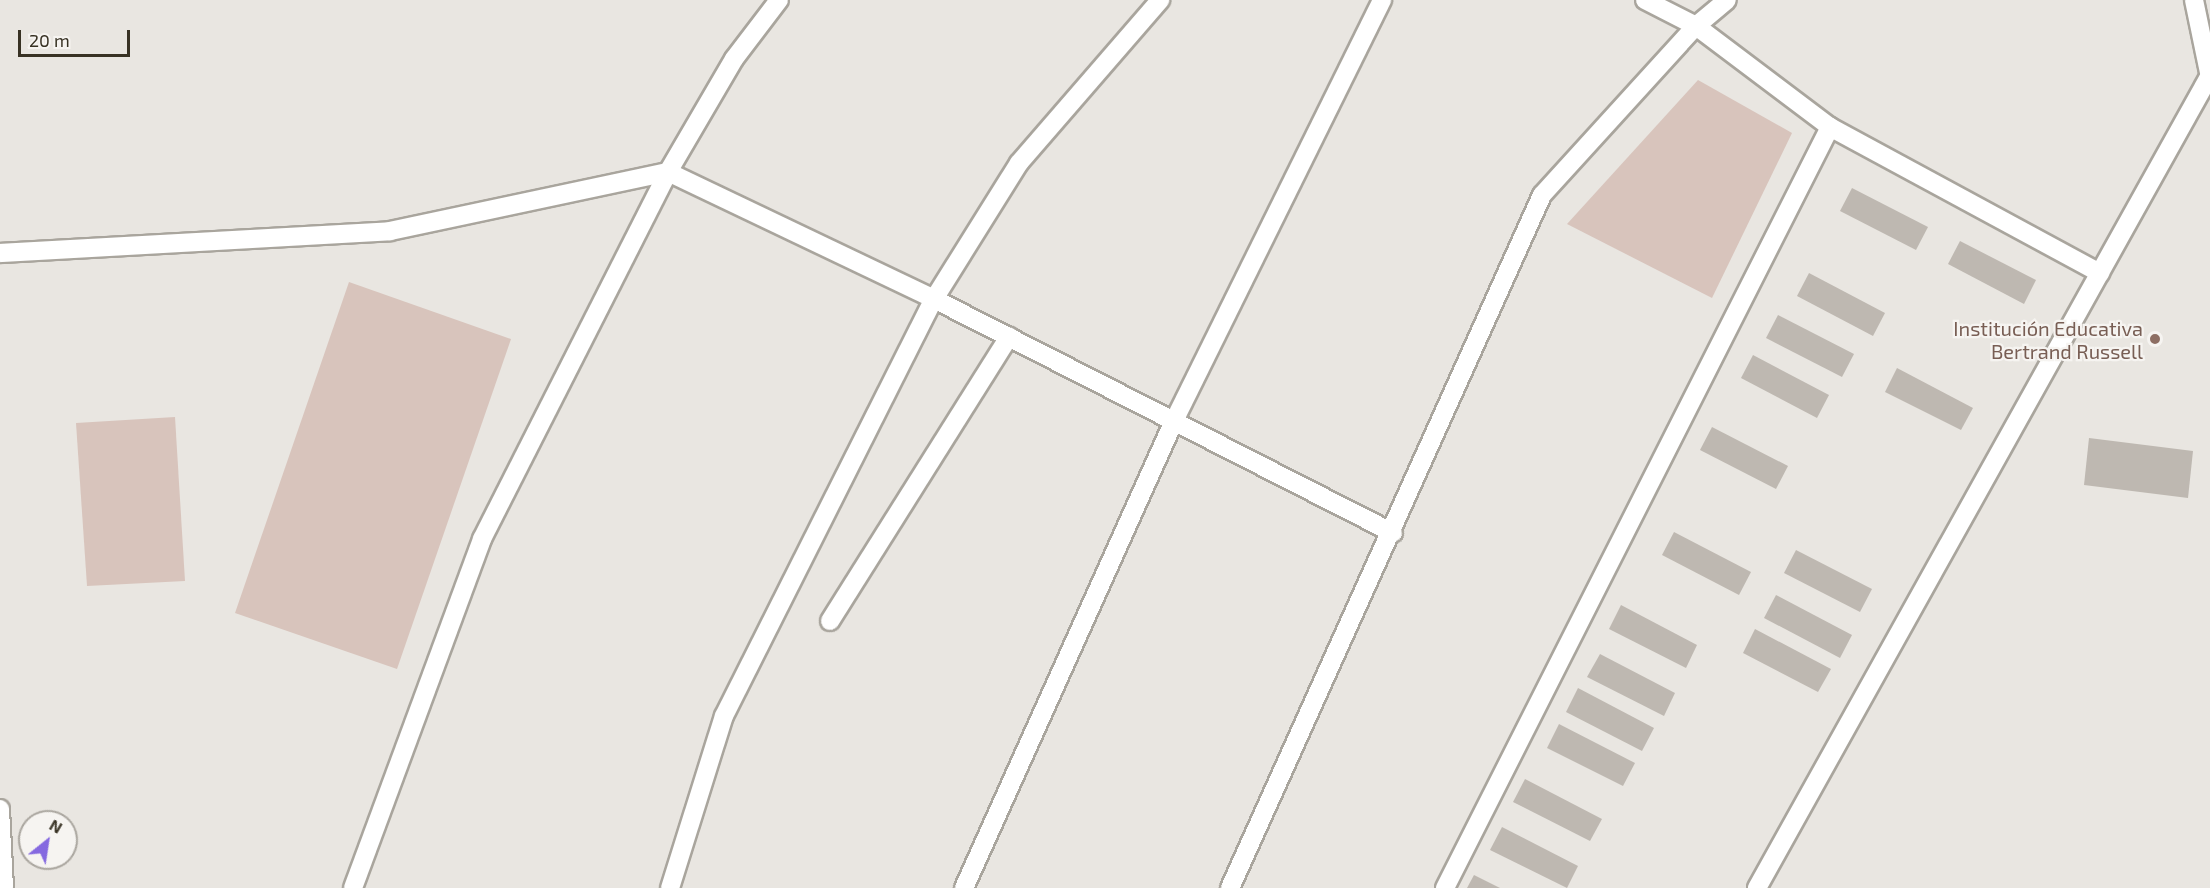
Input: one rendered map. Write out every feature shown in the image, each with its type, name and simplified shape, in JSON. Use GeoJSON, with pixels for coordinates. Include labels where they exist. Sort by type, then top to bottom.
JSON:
{"type":"FeatureCollection","features":[{"type":"Feature","properties":{"kind":"street"},"geometry":{"type":"LineString","coordinates":[[353,888],[482,539],[668,172],[734,59],[779,0]]}},
{"type":"Feature","properties":{"kind":"street"},"geometry":{"type":"LineString","coordinates":[[670,888],[724,716],[934,299],[1019,163],[1160,0]]}},
{"type":"Feature","properties":{"kind":"street"},"geometry":{"type":"LineString","coordinates":[[964,888],[1174,421],[1382,0]]}},
{"type":"Feature","properties":{"kind":"street"},"geometry":{"type":"LineString","coordinates":[[1645,0],[1696,26],[1830,127],[2100,273]]}},
{"type":"Feature","properties":{"kind":"street"},"geometry":{"type":"LineString","coordinates":[[1230,888],[1393,533],[1542,195],[1696,26],[1727,0]]}},
{"type":"Feature","properties":{"kind":"street"},"geometry":{"type":"LineString","coordinates":[[1757,888],[2210,76],[2194,0]]}},
{"type":"Feature","properties":{"kind":"street"},"geometry":{"type":"LineString","coordinates":[[1445,888],[1830,127]]}},
{"type":"Feature","properties":{"kind":"street"},"geometry":{"type":"LineString","coordinates":[[0,252],[390,231],[668,172],[934,299],[1393,533]]}},
{"type":"Feature","properties":{"kind":"street"},"geometry":{"type":"LineString","coordinates":[[830,621],[1009,337]]}},
{"type":"Feature","properties":{"kind":"street"},"geometry":{"type":"LineString","coordinates":[[0,809],[4,888]]}},
{"type":"Feature","properties":{"kind":"shaded area"},"geometry":{"type":"Polygon","coordinates":[[[1698,80],[1792,133],[1712,298],[1567,224],[1698,80]]]}},
{"type":"Feature","properties":{"kind":"shaded area"},"geometry":{"type":"Polygon","coordinates":[[[349,282],[511,339],[397,669],[235,613],[349,282]]]}},
{"type":"Feature","properties":{"kind":"shaded area"},"geometry":{"type":"Polygon","coordinates":[[[175,417],[185,581],[87,586],[76,423],[175,417]]]}},
{"type":"Feature","properties":{"kind":"building"},"geometry":{"type":"Polygon","coordinates":[[[1852,188],[1928,227],[1916,250],[1840,211],[1852,188]]]}},
{"type":"Feature","properties":{"kind":"building"},"geometry":{"type":"Polygon","coordinates":[[[1960,241],[2036,280],[2024,304],[1948,264],[1960,241]]]}},
{"type":"Feature","properties":{"kind":"building"},"geometry":{"type":"Polygon","coordinates":[[[1809,273],[1885,313],[1873,336],[1797,296],[1809,273]]]}},
{"type":"Feature","properties":{"kind":"building"},"geometry":{"type":"Polygon","coordinates":[[[1778,315],[1854,354],[1842,377],[1766,338],[1778,315]]]}},
{"type":"Feature","properties":{"kind":"building"},"geometry":{"type":"Polygon","coordinates":[[[1753,355],[1829,395],[1817,418],[1741,378],[1753,355]]]}},
{"type":"Feature","properties":{"kind":"building"},"geometry":{"type":"Polygon","coordinates":[[[1897,368],[1973,408],[1961,430],[1885,392],[1897,368]]]}},
{"type":"Feature","properties":{"kind":"building"},"geometry":{"type":"Polygon","coordinates":[[[1712,427],[1788,466],[1776,489],[1700,450],[1712,427]]]}},
{"type":"Feature","properties":{"kind":"building"},"geometry":{"type":"Polygon","coordinates":[[[2089,438],[2193,451],[2188,498],[2084,485],[2089,438]]]}},
{"type":"Feature","properties":{"kind":"building"},"geometry":{"type":"Polygon","coordinates":[[[1674,532],[1751,572],[1739,595],[1662,555],[1674,532]]]}},
{"type":"Feature","properties":{"kind":"building"},"geometry":{"type":"Polygon","coordinates":[[[1796,550],[1872,589],[1860,612],[1784,573],[1796,550]]]}},
{"type":"Feature","properties":{"kind":"building"},"geometry":{"type":"Polygon","coordinates":[[[1776,595],[1852,635],[1840,658],[1764,618],[1776,595]]]}},
{"type":"Feature","properties":{"kind":"building"},"geometry":{"type":"Polygon","coordinates":[[[1621,605],[1697,645],[1686,668],[1609,629],[1621,605]]]}},
{"type":"Feature","properties":{"kind":"building"},"geometry":{"type":"Polygon","coordinates":[[[1755,629],[1831,669],[1818,692],[1743,653],[1755,629]]]}},
{"type":"Feature","properties":{"kind":"building"},"geometry":{"type":"Polygon","coordinates":[[[1600,654],[1675,693],[1664,716],[1587,677],[1600,654]]]}},
{"type":"Feature","properties":{"kind":"building"},"geometry":{"type":"Polygon","coordinates":[[[1578,688],[1654,728],[1642,751],[1566,712],[1578,688]]]}},
{"type":"Feature","properties":{"kind":"building"},"geometry":{"type":"Polygon","coordinates":[[[1559,724],[1635,763],[1623,786],[1547,748],[1559,724]]]}},
{"type":"Feature","properties":{"kind":"building"},"geometry":{"type":"Polygon","coordinates":[[[1525,779],[1602,819],[1590,841],[1513,802],[1525,779]]]}},
{"type":"Feature","properties":{"kind":"building"},"geometry":{"type":"Polygon","coordinates":[[[1502,827],[1578,866],[1567,888],[1490,850],[1502,827]]]}},
{"type":"Feature","properties":{"kind":"building"},"geometry":{"type":"Polygon","coordinates":[[[1474,875],[1500,888],[1467,888],[1474,875]]]}},
{"type":"Feature","properties":{"kind":"place","name":"Institución Educativa Bertrand Russell"},"geometry":{"type":"Point","coordinates":[2155,339]}}]}
